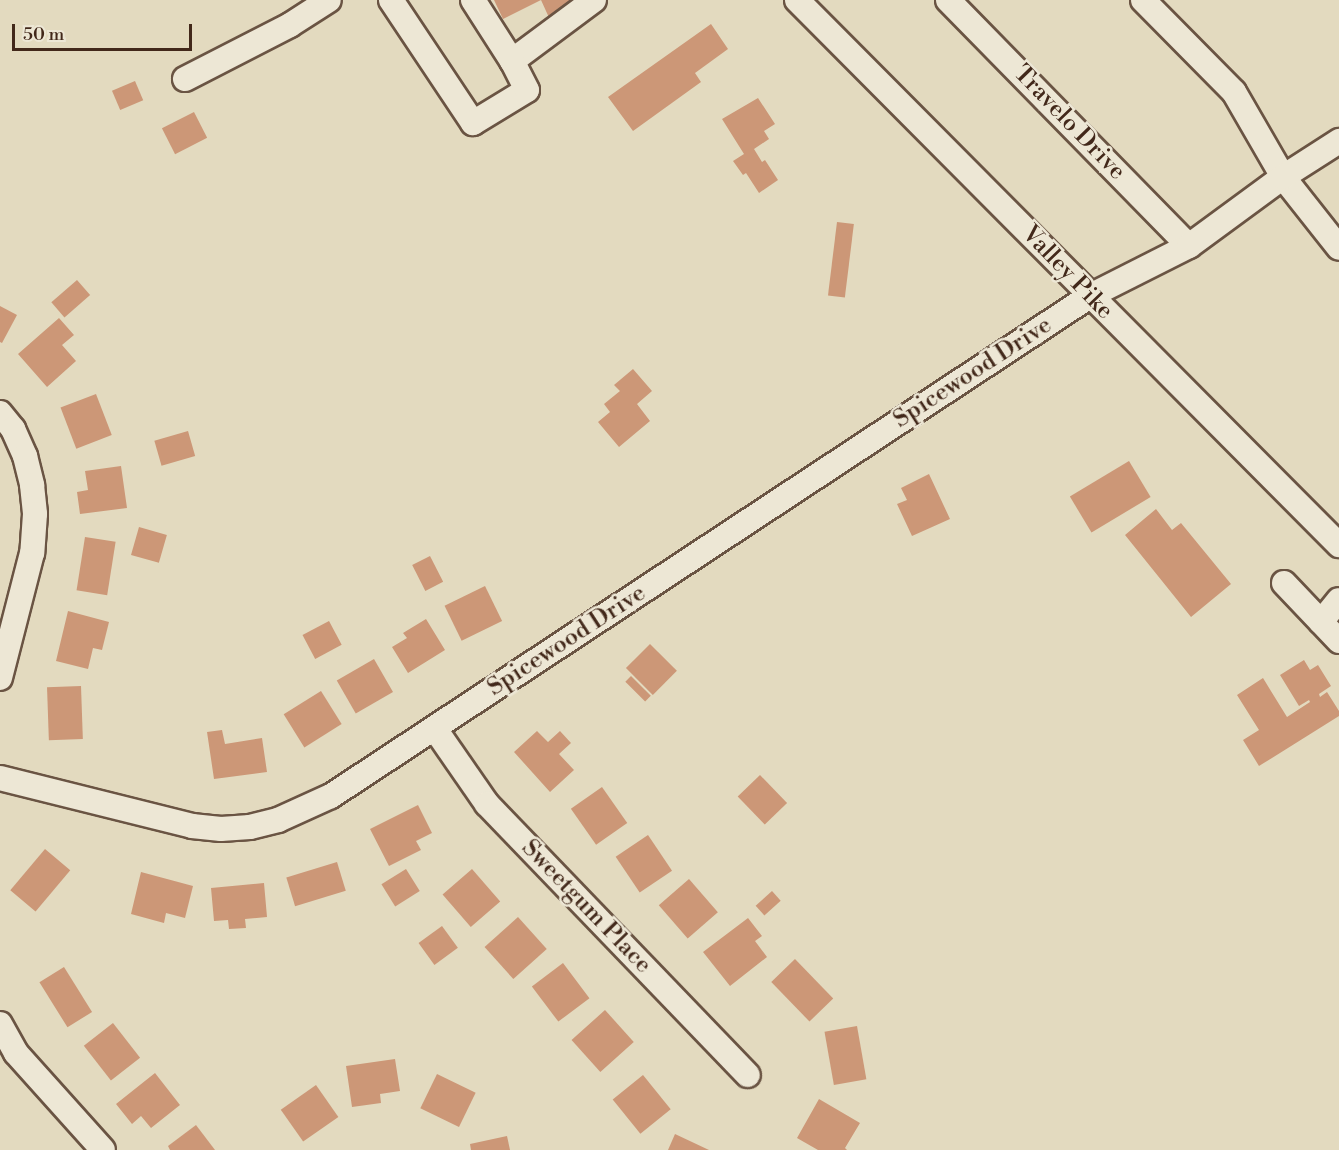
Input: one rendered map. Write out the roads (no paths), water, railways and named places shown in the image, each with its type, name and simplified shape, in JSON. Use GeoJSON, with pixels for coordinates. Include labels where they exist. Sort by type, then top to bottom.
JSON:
{"type":"FeatureCollection","features":[{"type":"Feature","properties":{"kind":"street"},"geometry":{"type":"LineString","coordinates":[[185,80],[290,25],[329,0]]}},
{"type":"Feature","properties":{"kind":"street"},"geometry":{"type":"LineString","coordinates":[[391,0],[474,123],[528,90],[473,0]]}},
{"type":"Feature","properties":{"kind":"street"},"geometry":{"type":"LineString","coordinates":[[512,61],[594,0]]}},
{"type":"Feature","properties":{"kind":"street","name":"Valley Pike"},"geometry":{"type":"LineString","coordinates":[[797,0],[1339,545]]}},
{"type":"Feature","properties":{"kind":"street","name":"Travelo Drive"},"geometry":{"type":"LineString","coordinates":[[948,0],[1189,246]]}},
{"type":"Feature","properties":{"kind":"street"},"geometry":{"type":"LineString","coordinates":[[1143,0],[1234,92],[1283,177],[1339,248]]}},
{"type":"Feature","properties":{"kind":"street","name":"Spicewood Drive"},"geometry":{"type":"LineString","coordinates":[[0,778],[192,826],[221,829],[250,827],[278,820],[331,796],[1090,296],[1189,246],[1283,177],[1339,141]]}},
{"type":"Feature","properties":{"kind":"street"},"geometry":{"type":"LineString","coordinates":[[0,413],[13,429],[25,456],[32,485],[35,514],[32,553],[0,678]]}},
{"type":"Feature","properties":{"kind":"street"},"geometry":{"type":"LineString","coordinates":[[1284,583],[1339,641]]}},
{"type":"Feature","properties":{"kind":"street"},"geometry":{"type":"LineString","coordinates":[[1321,622],[1339,600]]}},
{"type":"Feature","properties":{"kind":"street","name":"Sweetgum Place"},"geometry":{"type":"LineString","coordinates":[[435,729],[488,804],[748,1075]]}},
{"type":"Feature","properties":{"kind":"street"},"geometry":{"type":"LineString","coordinates":[[0,1024],[8,1058],[103,1150]]}}]}
